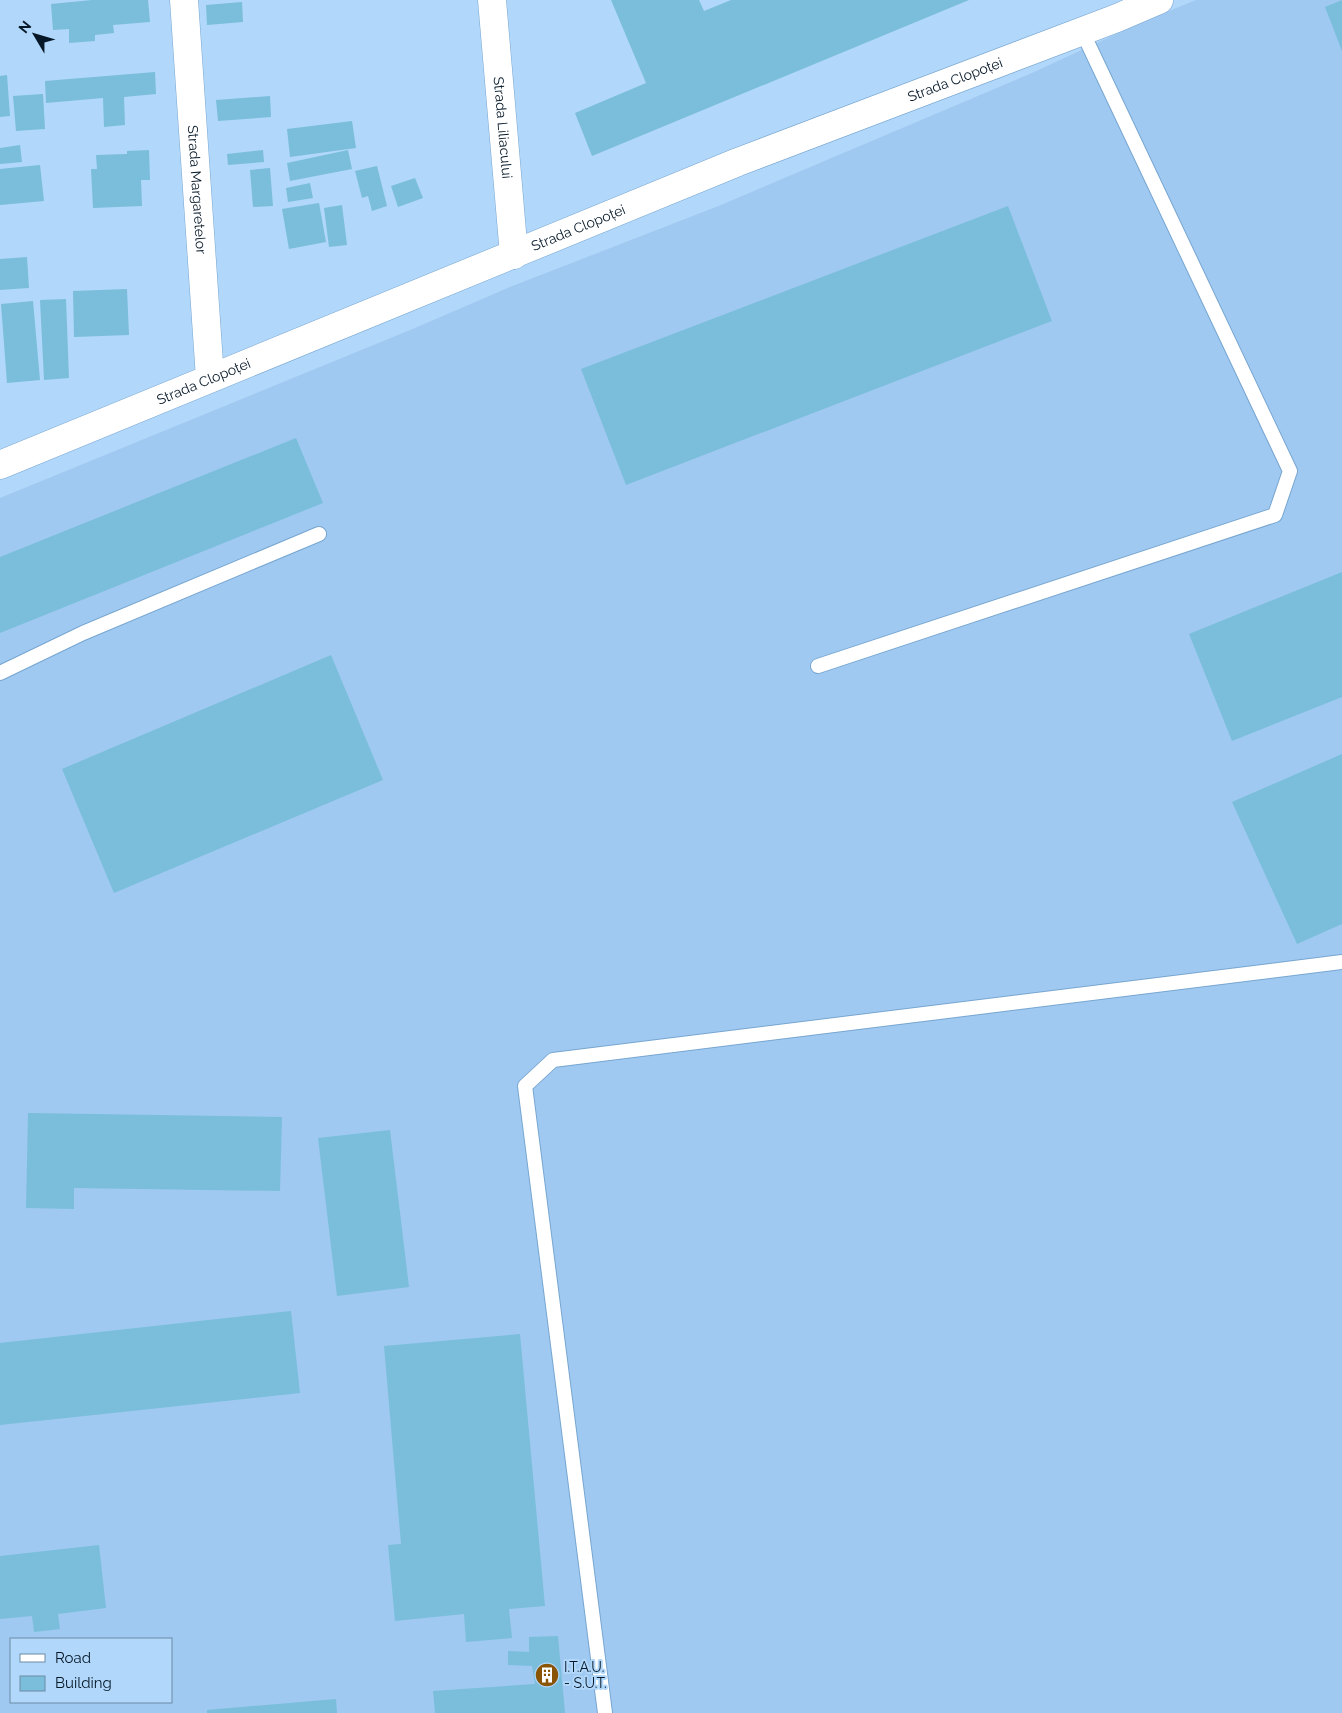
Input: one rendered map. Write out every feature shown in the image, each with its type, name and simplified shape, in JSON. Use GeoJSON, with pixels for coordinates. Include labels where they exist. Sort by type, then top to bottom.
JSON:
{"type":"FeatureCollection","features":[{"type":"Feature","properties":{"kind":"street","name":"Strada Margaretelor"},"geometry":{"type":"LineString","coordinates":[[184,0],[210,378]]}},
{"type":"Feature","properties":{"kind":"street","name":"Strada Liliacului"},"geometry":{"type":"LineString","coordinates":[[492,0],[514,255]]}},
{"type":"Feature","properties":{"kind":"street","name":"Strada Clopoței"},"geometry":{"type":"LineString","coordinates":[[0,465],[738,162],[1082,31],[1116,9],[1159,0]]}},
{"type":"Feature","properties":{"kind":"lane"},"geometry":{"type":"LineString","coordinates":[[818,666],[1275,515],[1290,471],[1082,31]]}},
{"type":"Feature","properties":{"kind":"lane"},"geometry":{"type":"LineString","coordinates":[[0,673],[83,633],[319,534]]}},
{"type":"Feature","properties":{"kind":"lane"},"geometry":{"type":"LineString","coordinates":[[604,1713],[525,1086],[553,1060],[1342,962]]}},
{"type":"Feature","properties":{"kind":"shaded area"},"geometry":{"type":"Polygon","coordinates":[[[1196,0],[1342,0],[1342,1713],[0,1713],[0,498],[415,328],[510,287],[721,205],[1032,73],[1142,22],[1196,0]]]}},
{"type":"Feature","properties":{"kind":"building"},"geometry":{"type":"Polygon","coordinates":[[[92,0],[148,0],[150,22],[113,25],[114,33],[95,35],[95,41],[69,43],[69,29],[53,30],[51,4],[92,0]]]}},
{"type":"Feature","properties":{"kind":"building"},"geometry":{"type":"Polygon","coordinates":[[[611,0],[699,0],[704,11],[731,0],[969,0],[592,156],[575,113],[646,83],[611,0]]]}},
{"type":"Feature","properties":{"kind":"building"},"geometry":{"type":"Polygon","coordinates":[[[1342,0],[1342,51],[1325,7],[1342,0]]]}},
{"type":"Feature","properties":{"kind":"building"},"geometry":{"type":"Polygon","coordinates":[[[242,2],[243,22],[207,25],[206,5],[242,2]]]}},
{"type":"Feature","properties":{"kind":"building"},"geometry":{"type":"Polygon","coordinates":[[[155,72],[156,94],[124,97],[125,125],[104,127],[103,98],[46,103],[45,81],[155,72]]]}},
{"type":"Feature","properties":{"kind":"building"},"geometry":{"type":"Polygon","coordinates":[[[7,75],[10,116],[0,117],[0,76],[7,75]]]}},
{"type":"Feature","properties":{"kind":"building"},"geometry":{"type":"Polygon","coordinates":[[[43,94],[45,129],[16,131],[13,96],[43,94]]]}},
{"type":"Feature","properties":{"kind":"building"},"geometry":{"type":"Polygon","coordinates":[[[270,96],[271,117],[218,121],[216,100],[270,96]]]}},
{"type":"Feature","properties":{"kind":"building"},"geometry":{"type":"Polygon","coordinates":[[[352,121],[356,148],[290,157],[287,129],[352,121]]]}},
{"type":"Feature","properties":{"kind":"building"},"geometry":{"type":"Polygon","coordinates":[[[20,145],[22,162],[0,164],[0,148],[20,145]]]}},
{"type":"Feature","properties":{"kind":"building"},"geometry":{"type":"Polygon","coordinates":[[[149,150],[150,180],[141,180],[142,206],[93,208],[91,169],[97,169],[96,155],[127,154],[127,151],[149,150]]]}},
{"type":"Feature","properties":{"kind":"building"},"geometry":{"type":"Polygon","coordinates":[[[263,150],[264,162],[228,165],[227,154],[263,150]]]}},
{"type":"Feature","properties":{"kind":"building"},"geometry":{"type":"Polygon","coordinates":[[[348,150],[352,169],[290,181],[287,163],[348,150]]]}},
{"type":"Feature","properties":{"kind":"building"},"geometry":{"type":"Polygon","coordinates":[[[40,165],[44,201],[0,205],[0,169],[40,165]]]}},
{"type":"Feature","properties":{"kind":"building"},"geometry":{"type":"Polygon","coordinates":[[[377,166],[387,206],[372,211],[368,196],[362,198],[355,171],[377,166]]]}},
{"type":"Feature","properties":{"kind":"building"},"geometry":{"type":"Polygon","coordinates":[[[270,168],[273,206],[253,207],[250,170],[270,168]]]}},
{"type":"Feature","properties":{"kind":"building"},"geometry":{"type":"Polygon","coordinates":[[[415,178],[423,198],[398,207],[391,186],[415,178]]]}},
{"type":"Feature","properties":{"kind":"building"},"geometry":{"type":"Polygon","coordinates":[[[310,183],[313,198],[288,202],[286,188],[310,183]]]}},
{"type":"Feature","properties":{"kind":"building"},"geometry":{"type":"Polygon","coordinates":[[[319,203],[326,242],[289,249],[282,209],[319,203]]]}},
{"type":"Feature","properties":{"kind":"building"},"geometry":{"type":"Polygon","coordinates":[[[342,205],[347,245],[329,247],[324,208],[342,205]]]}},
{"type":"Feature","properties":{"kind":"building"},"geometry":{"type":"Polygon","coordinates":[[[1008,206],[1052,321],[626,485],[581,369],[1008,206]]]}},
{"type":"Feature","properties":{"kind":"building"},"geometry":{"type":"Polygon","coordinates":[[[27,257],[29,288],[0,290],[0,259],[27,257]]]}},
{"type":"Feature","properties":{"kind":"building"},"geometry":{"type":"Polygon","coordinates":[[[127,289],[129,335],[74,337],[73,291],[127,289]]]}},
{"type":"Feature","properties":{"kind":"building"},"geometry":{"type":"Polygon","coordinates":[[[66,299],[69,378],[44,380],[40,300],[66,299]]]}},
{"type":"Feature","properties":{"kind":"building"},"geometry":{"type":"Polygon","coordinates":[[[33,301],[40,380],[7,383],[1,304],[33,301]]]}},
{"type":"Feature","properties":{"kind":"building"},"geometry":{"type":"Polygon","coordinates":[[[296,438],[323,503],[0,633],[0,557],[296,438]]]}},
{"type":"Feature","properties":{"kind":"building"},"geometry":{"type":"Polygon","coordinates":[[[1342,572],[1342,697],[1232,741],[1189,634],[1342,572]]]}},
{"type":"Feature","properties":{"kind":"building"},"geometry":{"type":"Polygon","coordinates":[[[331,655],[383,780],[114,893],[62,769],[331,655]]]}},
{"type":"Feature","properties":{"kind":"building"},"geometry":{"type":"Polygon","coordinates":[[[1342,754],[1342,924],[1297,944],[1232,802],[1342,754]]]}},
{"type":"Feature","properties":{"kind":"building"},"geometry":{"type":"Polygon","coordinates":[[[28,1113],[282,1117],[280,1191],[74,1188],[74,1209],[26,1208],[28,1113]]]}},
{"type":"Feature","properties":{"kind":"building"},"geometry":{"type":"Polygon","coordinates":[[[390,1130],[409,1287],[337,1296],[318,1138],[390,1130]]]}},
{"type":"Feature","properties":{"kind":"building"},"geometry":{"type":"Polygon","coordinates":[[[291,1311],[300,1393],[0,1425],[0,1343],[291,1311]]]}},
{"type":"Feature","properties":{"kind":"building"},"geometry":{"type":"Polygon","coordinates":[[[520,1334],[545,1606],[509,1609],[512,1638],[466,1642],[464,1614],[395,1621],[388,1545],[401,1544],[384,1346],[520,1334]]]}},
{"type":"Feature","properties":{"kind":"building"},"geometry":{"type":"Polygon","coordinates":[[[99,1545],[106,1608],[58,1614],[60,1629],[34,1632],[32,1616],[0,1619],[0,1556],[99,1545]]]}},
{"type":"Feature","properties":{"kind":"building","name":"I.T.A.U. - S.U.T."},"geometry":{"type":"Polygon","coordinates":[[[558,1636],[565,1713],[435,1713],[433,1691],[535,1684],[532,1666],[508,1665],[508,1651],[529,1652],[529,1637],[558,1636]]]}},
{"type":"Feature","properties":{"kind":"building"},"geometry":{"type":"Polygon","coordinates":[[[336,1699],[337,1713],[207,1713],[207,1710],[336,1699]]]}},
{"type":"Feature","properties":{"kind":"place","name":"I.T.A.U. - S.U.T."},"geometry":{"type":"Point","coordinates":[547,1675]}}]}
